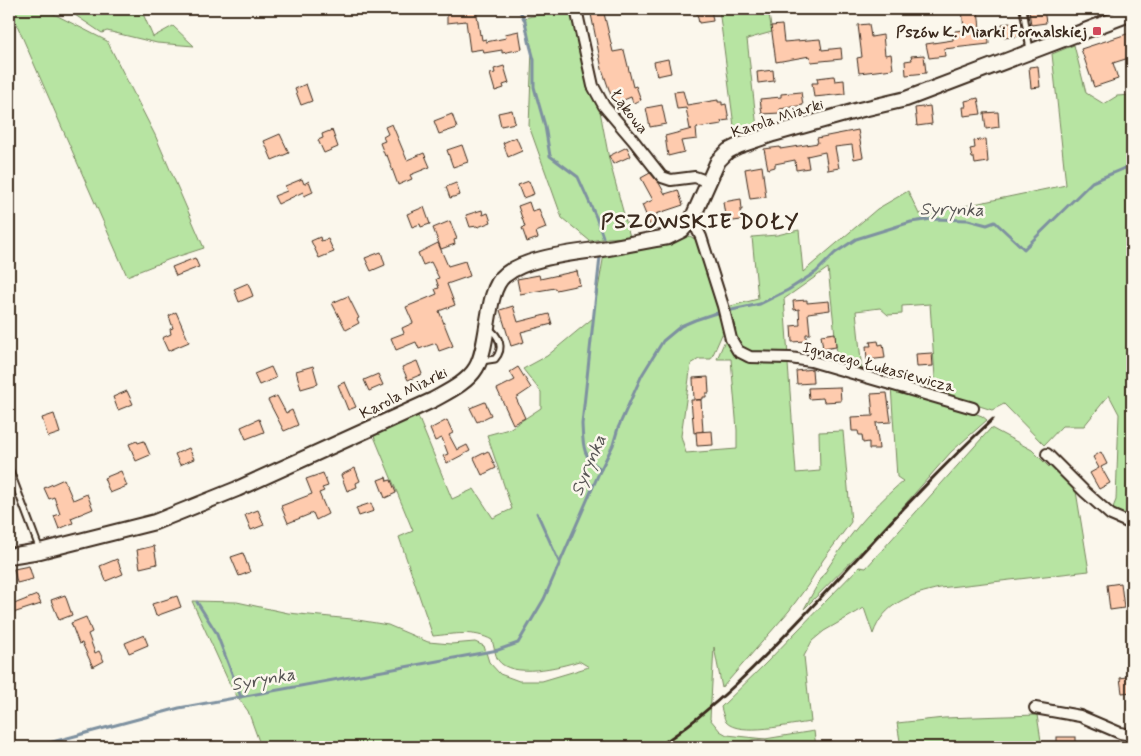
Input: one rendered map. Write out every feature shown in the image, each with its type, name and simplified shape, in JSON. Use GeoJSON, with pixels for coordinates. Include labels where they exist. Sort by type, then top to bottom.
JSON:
{"type":"FeatureCollection","features":[{"type":"Feature","properties":{"kind":"street","name":"Łąkowa"},"geometry":{"type":"LineString","coordinates":[[576,9],[593,86],[604,106],[634,140],[662,177],[671,180],[695,177],[709,182]]}},
{"type":"Feature","properties":{"kind":"street","name":"Karola Miarki"},"geometry":{"type":"LineString","coordinates":[[9,556],[40,551],[155,522],[237,488],[433,400],[465,379],[476,369],[482,352],[494,295],[501,278],[521,265],[559,256],[668,237],[682,230],[692,219],[718,160],[728,151],[738,146],[773,134],[906,99],[1132,13]]}},
{"type":"Feature","properties":{"kind":"street","name":"Ignacego Łukasiewicza"},"geometry":{"type":"LineString","coordinates":[[692,219],[701,237],[723,306],[733,346],[738,351],[744,355],[762,358],[790,358],[811,361],[973,408]]}},
{"type":"Feature","properties":{"kind":"street"},"geometry":{"type":"LineString","coordinates":[[1047,454],[1085,492],[1112,515],[1132,524]]}},
{"type":"Feature","properties":{"kind":"street"},"geometry":{"type":"LineString","coordinates":[[1035,708],[1080,716],[1120,733],[1132,735]]}},
{"type":"Feature","properties":{"kind":"lane"},"geometry":{"type":"LineString","coordinates":[[1023,9],[1030,52]]}},
{"type":"Feature","properties":{"kind":"lane"},"geometry":{"type":"LineString","coordinates":[[9,468],[40,551]]}},
{"type":"Feature","properties":{"kind":"green space"},"geometry":{"type":"Polygon","coordinates":[[[10,9],[44,9],[107,41],[155,135],[204,248],[127,276],[10,9]]]}},
{"type":"Feature","properties":{"kind":"green space"},"geometry":{"type":"Polygon","coordinates":[[[66,9],[141,9],[153,37],[173,26],[194,46],[157,43],[107,31],[102,33],[66,9]]]}},
{"type":"Feature","properties":{"kind":"green space"},"geometry":{"type":"Polygon","coordinates":[[[574,9],[583,60],[600,111],[609,159],[630,237],[590,241],[562,218],[529,126],[532,49],[523,18],[574,9]]]}},
{"type":"Feature","properties":{"kind":"green space"},"geometry":{"type":"Polygon","coordinates":[[[719,9],[768,9],[772,32],[747,39],[757,128],[735,134],[719,9]]]}},
{"type":"Feature","properties":{"kind":"green space"},"geometry":{"type":"Polygon","coordinates":[[[1074,45],[1086,93],[1104,104],[1117,96],[1132,95],[1132,520],[1112,510],[1116,500],[1119,414],[1109,395],[1084,426],[1062,426],[1044,445],[1004,404],[992,410],[936,392],[930,304],[902,306],[902,314],[888,315],[880,308],[856,311],[862,371],[838,364],[828,268],[784,299],[788,356],[753,353],[741,346],[734,333],[727,307],[758,299],[752,237],[777,235],[799,230],[803,272],[877,209],[908,191],[919,214],[1066,185],[1052,54],[1074,45]]]}},
{"type":"Feature","properties":{"kind":"green space"},"geometry":{"type":"Polygon","coordinates":[[[690,236],[699,242],[724,330],[711,359],[699,359],[691,364],[681,436],[686,453],[737,449],[731,359],[717,359],[726,338],[732,353],[745,362],[788,364],[796,473],[820,471],[819,432],[843,431],[851,522],[789,611],[722,688],[714,647],[710,719],[720,731],[727,735],[765,739],[752,740],[741,747],[665,747],[657,742],[648,747],[261,747],[248,711],[232,689],[192,601],[237,602],[288,613],[352,619],[388,625],[428,642],[451,644],[475,642],[484,646],[489,662],[500,674],[519,681],[542,681],[589,667],[579,661],[537,670],[514,669],[504,666],[498,660],[492,640],[485,637],[471,634],[433,636],[399,537],[413,531],[373,434],[417,414],[452,499],[474,489],[493,518],[512,509],[487,435],[509,429],[541,408],[541,392],[523,369],[547,356],[593,318],[604,254],[690,236]]]}},
{"type":"Feature","properties":{"kind":"green space"},"geometry":{"type":"Polygon","coordinates":[[[891,386],[966,410],[987,420],[951,452],[886,526],[804,609],[825,572],[860,524],[903,481],[897,477],[891,386]]]}},
{"type":"Feature","properties":{"kind":"green space"},"geometry":{"type":"Polygon","coordinates":[[[991,428],[1032,450],[1049,467],[1051,463],[1075,485],[1089,571],[940,588],[918,594],[908,597],[891,608],[878,623],[873,634],[864,608],[824,631],[812,641],[804,656],[811,722],[779,727],[742,729],[726,722],[721,707],[859,567],[866,568],[991,428]]]}},
{"type":"Feature","properties":{"kind":"green space"},"geometry":{"type":"Polygon","coordinates":[[[1037,715],[1042,747],[901,747],[897,723],[944,718],[1037,715]]]}},
{"type":"Feature","properties":{"kind":"green space"},"geometry":{"type":"Polygon","coordinates":[[[814,731],[816,747],[776,747],[765,739],[814,731]]]}},
{"type":"Feature","properties":{"kind":"building"},"geometry":{"type":"Polygon","coordinates":[[[476,9],[482,40],[486,39],[486,42],[506,38],[505,34],[519,31],[522,49],[502,53],[502,50],[484,53],[483,49],[470,51],[466,21],[447,23],[447,10],[476,9]]]}},
{"type":"Feature","properties":{"kind":"building"},"geometry":{"type":"Polygon","coordinates":[[[590,9],[603,9],[613,52],[624,50],[633,87],[636,86],[641,100],[633,103],[631,97],[614,104],[602,69],[590,9]]]}},
{"type":"Feature","properties":{"kind":"building"},"geometry":{"type":"Polygon","coordinates":[[[696,9],[711,9],[713,21],[699,23],[696,9]]]}},
{"type":"Feature","properties":{"kind":"building"},"geometry":{"type":"Polygon","coordinates":[[[962,9],[978,9],[980,29],[988,29],[989,44],[944,49],[945,56],[929,58],[926,44],[953,40],[955,31],[964,30],[962,9]]]}},
{"type":"Feature","properties":{"kind":"building"},"geometry":{"type":"Polygon","coordinates":[[[1044,9],[1046,23],[1031,25],[1029,11],[1044,9]]]}},
{"type":"Feature","properties":{"kind":"building"},"geometry":{"type":"Polygon","coordinates":[[[1018,22],[1020,36],[1004,38],[1002,24],[1018,22]]]}},
{"type":"Feature","properties":{"kind":"building"},"geometry":{"type":"Polygon","coordinates":[[[869,24],[871,37],[883,35],[885,55],[891,54],[893,69],[859,73],[857,58],[862,57],[858,25],[869,24]]]}},
{"type":"Feature","properties":{"kind":"building"},"geometry":{"type":"Polygon","coordinates":[[[782,25],[784,42],[820,39],[822,50],[841,48],[842,59],[811,62],[810,56],[776,62],[771,26],[782,25]]]}},
{"type":"Feature","properties":{"kind":"building"},"geometry":{"type":"Polygon","coordinates":[[[1130,33],[1132,57],[1113,63],[1118,79],[1094,87],[1081,49],[1130,33]]]}},
{"type":"Feature","properties":{"kind":"building"},"geometry":{"type":"Polygon","coordinates":[[[924,55],[926,73],[906,75],[905,61],[912,60],[911,56],[924,55]]]}},
{"type":"Feature","properties":{"kind":"building"},"geometry":{"type":"Polygon","coordinates":[[[668,59],[671,73],[657,76],[654,62],[668,59]]]}},
{"type":"Feature","properties":{"kind":"building"},"geometry":{"type":"Polygon","coordinates":[[[504,66],[509,83],[503,85],[504,88],[495,91],[490,74],[495,73],[494,69],[504,66]]]}},
{"type":"Feature","properties":{"kind":"building"},"geometry":{"type":"Polygon","coordinates":[[[1038,66],[1040,87],[1031,88],[1029,67],[1038,66]]]}},
{"type":"Feature","properties":{"kind":"building"},"geometry":{"type":"Polygon","coordinates":[[[773,70],[774,81],[758,83],[757,72],[773,70]]]}},
{"type":"Feature","properties":{"kind":"building"},"geometry":{"type":"Polygon","coordinates":[[[834,76],[835,81],[844,80],[845,94],[814,97],[812,83],[818,83],[817,78],[834,76]]]}},
{"type":"Feature","properties":{"kind":"building"},"geometry":{"type":"Polygon","coordinates":[[[306,84],[312,101],[301,105],[295,89],[306,84]]]}},
{"type":"Feature","properties":{"kind":"building"},"geometry":{"type":"Polygon","coordinates":[[[683,91],[687,105],[718,100],[718,102],[722,102],[722,105],[726,104],[729,120],[721,121],[722,124],[696,128],[697,139],[681,141],[684,152],[668,156],[665,136],[692,129],[690,129],[686,108],[677,109],[674,92],[683,91]]]}},
{"type":"Feature","properties":{"kind":"building"},"geometry":{"type":"Polygon","coordinates":[[[801,92],[803,105],[780,109],[780,113],[762,114],[760,99],[781,97],[781,94],[801,92]]]}},
{"type":"Feature","properties":{"kind":"building"},"geometry":{"type":"Polygon","coordinates":[[[978,98],[981,114],[964,116],[963,107],[966,107],[965,101],[978,98]]]}},
{"type":"Feature","properties":{"kind":"building"},"geometry":{"type":"Polygon","coordinates":[[[662,105],[666,124],[650,127],[646,108],[662,105]]]}},
{"type":"Feature","properties":{"kind":"building"},"geometry":{"type":"Polygon","coordinates":[[[930,106],[932,124],[917,126],[915,108],[930,106]]]}},
{"type":"Feature","properties":{"kind":"building"},"geometry":{"type":"Polygon","coordinates":[[[512,110],[515,123],[501,126],[498,113],[512,110]]]}},
{"type":"Feature","properties":{"kind":"building"},"geometry":{"type":"Polygon","coordinates":[[[998,112],[999,127],[986,129],[984,113],[998,112]]]}},
{"type":"Feature","properties":{"kind":"building"},"geometry":{"type":"Polygon","coordinates":[[[452,114],[457,128],[439,134],[434,121],[452,114]]]}},
{"type":"Feature","properties":{"kind":"building"},"geometry":{"type":"Polygon","coordinates":[[[392,124],[407,160],[424,153],[430,167],[410,175],[412,179],[398,185],[387,155],[385,156],[380,143],[385,141],[383,137],[388,134],[385,127],[392,124]]]}},
{"type":"Feature","properties":{"kind":"building"},"geometry":{"type":"Polygon","coordinates":[[[332,130],[338,147],[324,153],[318,140],[323,138],[322,134],[332,130]]]}},
{"type":"Feature","properties":{"kind":"building"},"geometry":{"type":"Polygon","coordinates":[[[858,130],[863,157],[854,159],[852,145],[835,147],[839,168],[828,170],[825,152],[807,156],[809,168],[796,170],[795,160],[775,164],[775,167],[768,169],[764,149],[780,147],[780,149],[818,143],[817,138],[858,130]]]}},
{"type":"Feature","properties":{"kind":"building"},"geometry":{"type":"Polygon","coordinates":[[[280,134],[289,153],[272,160],[264,141],[280,134]]]}},
{"type":"Feature","properties":{"kind":"building"},"geometry":{"type":"Polygon","coordinates":[[[516,137],[522,151],[508,157],[503,143],[516,137]]]}},
{"type":"Feature","properties":{"kind":"building"},"geometry":{"type":"Polygon","coordinates":[[[986,139],[988,162],[975,164],[970,149],[975,148],[974,141],[986,139]]]}},
{"type":"Feature","properties":{"kind":"building"},"geometry":{"type":"Polygon","coordinates":[[[462,145],[468,162],[453,167],[447,150],[462,145]]]}},
{"type":"Feature","properties":{"kind":"building"},"geometry":{"type":"Polygon","coordinates":[[[627,147],[631,156],[613,164],[609,156],[627,147]]]}},
{"type":"Feature","properties":{"kind":"building"},"geometry":{"type":"Polygon","coordinates":[[[762,166],[766,197],[750,199],[745,169],[762,166]]]}},
{"type":"Feature","properties":{"kind":"building"},"geometry":{"type":"Polygon","coordinates":[[[650,173],[659,183],[665,194],[678,190],[683,205],[656,214],[659,224],[651,227],[642,205],[653,200],[641,178],[650,173]]]}},
{"type":"Feature","properties":{"kind":"building"},"geometry":{"type":"Polygon","coordinates":[[[302,179],[304,184],[309,181],[313,192],[304,196],[303,192],[278,204],[274,196],[287,191],[285,186],[302,179]]]}},
{"type":"Feature","properties":{"kind":"building"},"geometry":{"type":"Polygon","coordinates":[[[529,181],[534,194],[523,198],[518,185],[529,181]]]}},
{"type":"Feature","properties":{"kind":"building"},"geometry":{"type":"Polygon","coordinates":[[[456,183],[460,195],[450,198],[446,187],[456,183]]]}},
{"type":"Feature","properties":{"kind":"building"},"geometry":{"type":"Polygon","coordinates":[[[741,199],[741,220],[726,222],[723,202],[741,199]]]}},
{"type":"Feature","properties":{"kind":"building"},"geometry":{"type":"Polygon","coordinates":[[[529,202],[532,211],[539,209],[546,228],[536,232],[538,238],[527,242],[522,228],[525,227],[518,206],[529,202]]]}},
{"type":"Feature","properties":{"kind":"building"},"geometry":{"type":"Polygon","coordinates":[[[424,207],[430,224],[421,227],[420,224],[412,227],[407,214],[424,207]]]}},
{"type":"Feature","properties":{"kind":"building"},"geometry":{"type":"Polygon","coordinates":[[[482,210],[483,215],[488,213],[491,222],[478,227],[470,227],[466,215],[482,210]]]}},
{"type":"Feature","properties":{"kind":"building"},"geometry":{"type":"Polygon","coordinates":[[[450,221],[457,239],[454,240],[455,244],[441,249],[433,228],[450,221]]]}},
{"type":"Feature","properties":{"kind":"building"},"geometry":{"type":"Polygon","coordinates":[[[320,237],[321,241],[328,239],[334,252],[319,258],[311,241],[320,237]]]}},
{"type":"Feature","properties":{"kind":"building"},"geometry":{"type":"Polygon","coordinates":[[[438,243],[448,266],[465,261],[470,276],[447,284],[455,305],[439,311],[453,346],[439,351],[436,343],[419,349],[416,342],[396,350],[391,338],[404,333],[402,328],[413,323],[406,307],[437,294],[435,289],[439,288],[436,279],[439,278],[431,262],[423,265],[418,253],[438,243]]]}},
{"type":"Feature","properties":{"kind":"building"},"geometry":{"type":"Polygon","coordinates":[[[381,252],[385,265],[371,271],[365,258],[381,252]]]}},
{"type":"Feature","properties":{"kind":"building"},"geometry":{"type":"Polygon","coordinates":[[[195,258],[199,267],[176,276],[172,267],[195,258]]]}},
{"type":"Feature","properties":{"kind":"building"},"geometry":{"type":"Polygon","coordinates":[[[577,271],[580,285],[520,294],[517,279],[539,275],[540,279],[577,271]]]}},
{"type":"Feature","properties":{"kind":"building"},"geometry":{"type":"Polygon","coordinates":[[[248,283],[253,296],[239,302],[234,289],[248,283]]]}},
{"type":"Feature","properties":{"kind":"building"},"geometry":{"type":"Polygon","coordinates":[[[348,296],[359,318],[357,319],[359,323],[346,330],[332,303],[348,296]]]}},
{"type":"Feature","properties":{"kind":"building"},"geometry":{"type":"Polygon","coordinates":[[[807,300],[807,303],[829,301],[830,310],[808,313],[810,334],[806,334],[806,341],[792,342],[791,326],[800,325],[799,309],[794,310],[793,301],[807,300]]]}},
{"type":"Feature","properties":{"kind":"building"},"geometry":{"type":"Polygon","coordinates":[[[513,306],[518,322],[549,314],[552,324],[521,332],[524,342],[511,346],[500,310],[513,306]]]}},
{"type":"Feature","properties":{"kind":"building"},"geometry":{"type":"Polygon","coordinates":[[[176,312],[189,342],[168,351],[162,338],[171,334],[170,329],[173,328],[169,316],[176,312]]]}},
{"type":"Feature","properties":{"kind":"building"},"geometry":{"type":"Polygon","coordinates":[[[835,333],[836,347],[823,349],[821,335],[835,333]]]}},
{"type":"Feature","properties":{"kind":"building"},"geometry":{"type":"Polygon","coordinates":[[[878,341],[879,345],[883,344],[885,358],[867,360],[866,346],[871,346],[870,342],[878,341]]]}},
{"type":"Feature","properties":{"kind":"building"},"geometry":{"type":"Polygon","coordinates":[[[932,353],[933,366],[917,367],[916,354],[932,353]]]}},
{"type":"Feature","properties":{"kind":"building"},"geometry":{"type":"Polygon","coordinates":[[[417,361],[422,374],[408,380],[402,367],[417,361]]]}},
{"type":"Feature","properties":{"kind":"building"},"geometry":{"type":"Polygon","coordinates":[[[313,366],[318,384],[301,389],[296,371],[313,366]]]}},
{"type":"Feature","properties":{"kind":"building"},"geometry":{"type":"Polygon","coordinates":[[[271,367],[276,378],[259,385],[254,374],[271,367]]]}},
{"type":"Feature","properties":{"kind":"building"},"geometry":{"type":"Polygon","coordinates":[[[518,367],[531,388],[516,398],[525,418],[513,424],[497,389],[515,380],[510,372],[518,367]]]}},
{"type":"Feature","properties":{"kind":"building"},"geometry":{"type":"Polygon","coordinates":[[[812,369],[813,383],[797,384],[796,371],[812,369]]]}},
{"type":"Feature","properties":{"kind":"building"},"geometry":{"type":"Polygon","coordinates":[[[378,374],[383,385],[369,391],[364,380],[378,374]]]}},
{"type":"Feature","properties":{"kind":"building"},"geometry":{"type":"Polygon","coordinates":[[[708,377],[709,393],[706,393],[706,397],[703,397],[703,399],[695,400],[701,400],[703,431],[694,433],[691,400],[694,400],[693,378],[708,377]]]}},
{"type":"Feature","properties":{"kind":"building"},"geometry":{"type":"Polygon","coordinates":[[[345,382],[356,407],[348,410],[338,385],[345,382]]]}},
{"type":"Feature","properties":{"kind":"building"},"geometry":{"type":"Polygon","coordinates":[[[840,387],[841,401],[824,402],[823,398],[809,399],[808,388],[840,387]]]}},
{"type":"Feature","properties":{"kind":"building"},"geometry":{"type":"Polygon","coordinates":[[[127,391],[133,404],[118,410],[113,397],[127,391]]]}},
{"type":"Feature","properties":{"kind":"building"},"geometry":{"type":"Polygon","coordinates":[[[887,393],[891,422],[876,423],[879,449],[869,449],[869,442],[863,443],[862,435],[859,435],[858,431],[852,431],[851,417],[873,416],[871,394],[887,393]]]}},
{"type":"Feature","properties":{"kind":"building"},"geometry":{"type":"Polygon","coordinates":[[[277,396],[286,413],[292,410],[298,425],[284,431],[268,400],[277,396]]]}},
{"type":"Feature","properties":{"kind":"building"},"geometry":{"type":"Polygon","coordinates":[[[485,402],[491,415],[477,422],[470,408],[485,402]]]}},
{"type":"Feature","properties":{"kind":"building"},"geometry":{"type":"Polygon","coordinates":[[[54,414],[60,433],[48,437],[42,418],[54,414]]]}},
{"type":"Feature","properties":{"kind":"building"},"geometry":{"type":"Polygon","coordinates":[[[259,419],[264,432],[246,439],[241,427],[259,419]]]}},
{"type":"Feature","properties":{"kind":"building"},"geometry":{"type":"Polygon","coordinates":[[[447,420],[453,433],[449,435],[457,450],[467,445],[470,451],[447,463],[443,456],[448,454],[442,438],[435,441],[430,429],[447,420]]]}},
{"type":"Feature","properties":{"kind":"building"},"geometry":{"type":"Polygon","coordinates":[[[712,431],[713,445],[697,446],[696,432],[712,431]]]}},
{"type":"Feature","properties":{"kind":"building"},"geometry":{"type":"Polygon","coordinates":[[[137,441],[138,443],[144,441],[150,455],[136,461],[129,444],[137,441]]]}},
{"type":"Feature","properties":{"kind":"building"},"geometry":{"type":"Polygon","coordinates":[[[189,448],[194,459],[180,465],[175,454],[189,448]]]}},
{"type":"Feature","properties":{"kind":"building"},"geometry":{"type":"Polygon","coordinates":[[[488,451],[496,468],[482,475],[474,458],[488,451]]]}},
{"type":"Feature","properties":{"kind":"building"},"geometry":{"type":"Polygon","coordinates":[[[1101,452],[1107,464],[1101,467],[1110,483],[1099,489],[1090,473],[1099,468],[1093,457],[1101,452]]]}},
{"type":"Feature","properties":{"kind":"building"},"geometry":{"type":"Polygon","coordinates":[[[355,468],[360,481],[356,483],[357,487],[347,491],[341,475],[355,468]]]}},
{"type":"Feature","properties":{"kind":"building"},"geometry":{"type":"Polygon","coordinates":[[[121,471],[127,486],[110,493],[104,478],[121,471]]]}},
{"type":"Feature","properties":{"kind":"building"},"geometry":{"type":"Polygon","coordinates":[[[323,473],[328,486],[322,488],[324,491],[319,493],[328,514],[316,520],[313,513],[288,523],[281,506],[312,494],[306,479],[323,473]]]}},
{"type":"Feature","properties":{"kind":"building"},"geometry":{"type":"Polygon","coordinates":[[[386,477],[387,481],[391,480],[396,493],[385,498],[378,480],[386,477]]]}},
{"type":"Feature","properties":{"kind":"building"},"geometry":{"type":"Polygon","coordinates":[[[64,479],[73,500],[87,494],[93,509],[71,518],[73,523],[59,529],[54,516],[60,514],[54,497],[49,499],[44,488],[64,479]]]}},
{"type":"Feature","properties":{"kind":"building"},"geometry":{"type":"Polygon","coordinates":[[[371,503],[374,511],[359,516],[356,508],[371,503]]]}},
{"type":"Feature","properties":{"kind":"building"},"geometry":{"type":"Polygon","coordinates":[[[258,510],[264,525],[251,530],[245,515],[258,510]]]}},
{"type":"Feature","properties":{"kind":"building"},"geometry":{"type":"Polygon","coordinates":[[[154,546],[157,564],[140,568],[137,550],[154,546]]]}},
{"type":"Feature","properties":{"kind":"building"},"geometry":{"type":"Polygon","coordinates":[[[243,553],[250,572],[239,576],[231,557],[243,553]]]}},
{"type":"Feature","properties":{"kind":"building"},"geometry":{"type":"Polygon","coordinates":[[[117,559],[123,574],[106,581],[100,566],[117,559]]]}},
{"type":"Feature","properties":{"kind":"building"},"geometry":{"type":"Polygon","coordinates":[[[29,566],[33,579],[17,583],[14,569],[29,566]]]}},
{"type":"Feature","properties":{"kind":"building"},"geometry":{"type":"Polygon","coordinates":[[[1121,583],[1124,608],[1110,610],[1107,585],[1121,583]]]}},
{"type":"Feature","properties":{"kind":"building"},"geometry":{"type":"Polygon","coordinates":[[[37,595],[41,604],[10,614],[9,606],[37,595]]]}},
{"type":"Feature","properties":{"kind":"building"},"geometry":{"type":"Polygon","coordinates":[[[65,595],[72,615],[59,620],[51,600],[65,595]]]}},
{"type":"Feature","properties":{"kind":"building"},"geometry":{"type":"Polygon","coordinates":[[[177,596],[181,607],[156,616],[152,604],[177,596]]]}},
{"type":"Feature","properties":{"kind":"building"},"geometry":{"type":"Polygon","coordinates":[[[86,617],[92,632],[88,634],[95,653],[99,651],[104,661],[93,667],[82,643],[79,644],[71,623],[86,617]]]}},
{"type":"Feature","properties":{"kind":"building"},"geometry":{"type":"Polygon","coordinates":[[[144,635],[148,645],[129,653],[125,643],[144,635]]]}},
{"type":"Feature","properties":{"kind":"building"},"geometry":{"type":"Polygon","coordinates":[[[1132,676],[1132,692],[1122,693],[1120,678],[1132,676]]]}},
{"type":"Feature","properties":{"kind":"building"},"geometry":{"type":"Polygon","coordinates":[[[1057,737],[1076,737],[1076,747],[1057,747],[1057,737]]]}},
{"type":"Feature","properties":{"kind":"waterway"},"geometry":{"type":"LineString","coordinates":[[519,9],[525,21],[534,60],[534,87],[545,126],[550,156],[578,177],[603,237]]}},
{"type":"Feature","properties":{"kind":"waterway","name":"Syrynka"},"geometry":{"type":"LineString","coordinates":[[34,747],[179,708],[498,650],[518,643],[544,599],[642,375],[663,341],[681,326],[713,314],[760,304],[788,290],[816,272],[835,253],[856,239],[911,222],[932,219],[968,220],[987,225],[995,222],[1024,249],[1092,182],[1132,165]]}},
{"type":"Feature","properties":{"kind":"waterway"},"geometry":{"type":"LineString","coordinates":[[600,257],[582,424],[583,444],[587,455],[601,469]]}},
{"type":"Feature","properties":{"kind":"waterway"},"geometry":{"type":"LineString","coordinates":[[537,513],[560,564]]}},
{"type":"Feature","properties":{"kind":"waterway"},"geometry":{"type":"LineString","coordinates":[[197,602],[216,632],[241,697]]}},
{"type":"Feature","properties":{"kind":"railway"},"geometry":{"type":"LineString","coordinates":[[658,747],[699,717],[756,665],[922,489],[993,419]]}},
{"type":"Feature","properties":{"kind":"place","name":"Pszów K. Miarki Fornalskiej"},"geometry":{"type":"Point","coordinates":[1097,31]}},
{"type":"Feature","properties":{"kind":"district","name":"PSZOWSKIE DOŁY"},"geometry":{"type":"Point","coordinates":[700,221]}}]}
